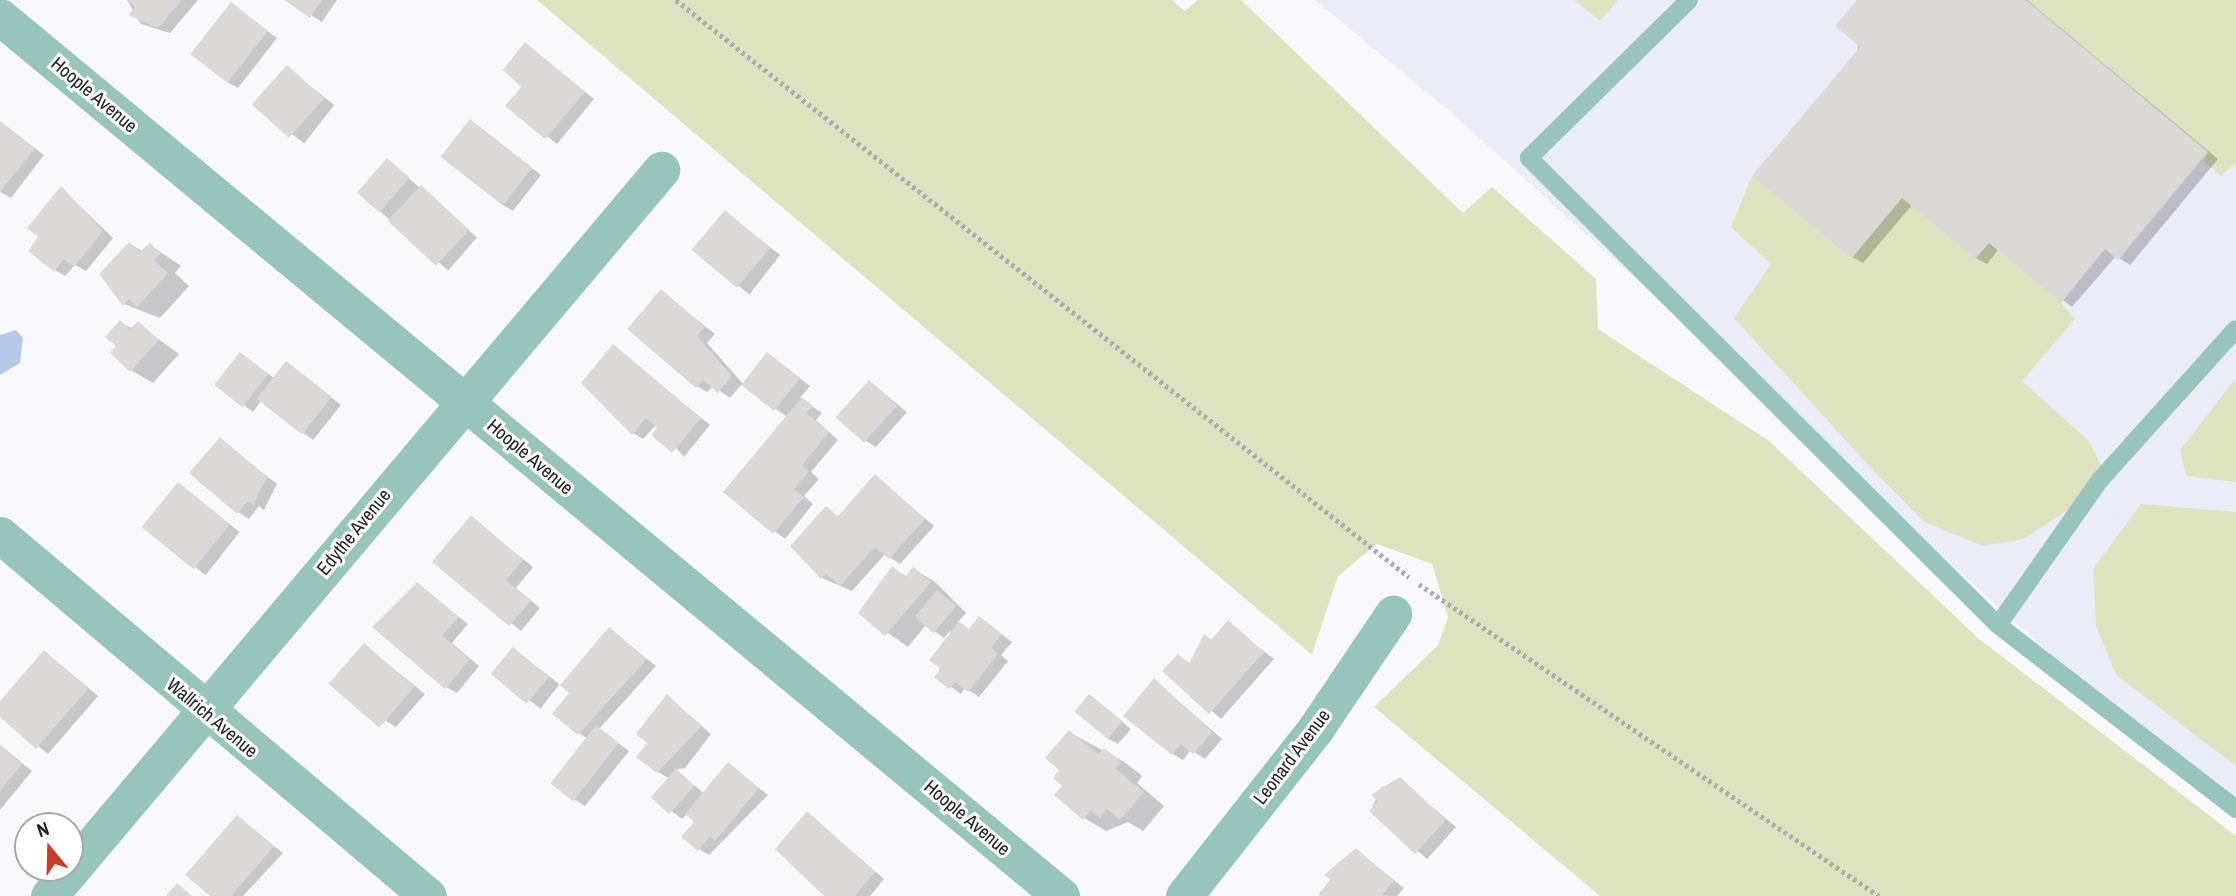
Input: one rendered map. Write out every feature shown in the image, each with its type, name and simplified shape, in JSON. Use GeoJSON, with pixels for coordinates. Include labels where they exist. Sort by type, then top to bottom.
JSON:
{"type":"FeatureCollection","features":[{"type":"Feature","properties":{"kind":"street","name":"Hoople Avenue"},"geometry":{"type":"LineString","coordinates":[[0,16],[1061,896]]}},
{"type":"Feature","properties":{"kind":"street","name":"Edythe Avenue"},"geometry":{"type":"LineString","coordinates":[[49,896],[206,714],[462,401],[661,170]]}},
{"type":"Feature","properties":{"kind":"street","name":"Wallrich Avenue"},"geometry":{"type":"LineString","coordinates":[[0,535],[206,714],[428,896]]}},
{"type":"Feature","properties":{"kind":"street","name":"Leonard Avenue"},"geometry":{"type":"LineString","coordinates":[[1184,896],[1316,728],[1393,614]]}},
{"type":"Feature","properties":{"kind":"lane"},"geometry":{"type":"LineString","coordinates":[[1689,0],[1530,158],[1998,625],[2236,809]]}},
{"type":"Feature","properties":{"kind":"lane"},"geometry":{"type":"LineString","coordinates":[[1998,625],[2100,480],[2236,329]]}},
{"type":"Feature","properties":{"kind":"path"},"geometry":{"type":"LineString","coordinates":[[676,0],[1393,567],[1879,896]]}},
{"type":"Feature","properties":{"kind":"shaded area"},"geometry":{"type":"Polygon","coordinates":[[[1315,0],[2236,0],[2236,822],[1454,115],[1315,0]]]}},
{"type":"Feature","properties":{"kind":"green space"},"geometry":{"type":"Polygon","coordinates":[[[537,0],[1172,0],[1185,11],[1198,0],[1241,0],[1463,213],[1492,187],[1596,279],[1598,329],[1769,441],[1978,638],[2236,836],[2236,896],[1600,896],[1374,707],[1438,645],[1448,617],[1432,564],[1377,544],[1338,576],[1312,655],[537,0]]]}},
{"type":"Feature","properties":{"kind":"green space"},"geometry":{"type":"Polygon","coordinates":[[[1574,0],[1618,0],[1600,21],[1574,0]]]}},
{"type":"Feature","properties":{"kind":"green space"},"geometry":{"type":"Polygon","coordinates":[[[2026,0],[2236,0],[2236,163],[2221,176],[2204,162],[2208,152],[2026,0]]]}},
{"type":"Feature","properties":{"kind":"green space"},"geometry":{"type":"Polygon","coordinates":[[[1752,176],[1851,259],[1902,198],[1975,259],[1989,243],[2061,303],[2075,319],[2022,381],[2089,441],[2103,470],[2074,506],[2023,539],[1983,546],[1924,522],[1870,467],[1734,318],[1771,264],[1731,227],[1752,176]]]}},
{"type":"Feature","properties":{"kind":"green space"},"geometry":{"type":"Polygon","coordinates":[[[2236,378],[2236,482],[2186,476],[2180,450],[2236,378]]]}},
{"type":"Feature","properties":{"kind":"green space"},"geometry":{"type":"Polygon","coordinates":[[[2141,504],[2236,512],[2236,766],[2116,675],[2096,626],[2093,569],[2141,504]]]}},
{"type":"Feature","properties":{"kind":"water"},"geometry":{"type":"Polygon","coordinates":[[[16,330],[23,338],[20,363],[0,375],[0,335],[16,330]]]}},
{"type":"Feature","properties":{"kind":"building"},"geometry":{"type":"Polygon","coordinates":[[[127,0],[182,0],[158,28],[128,15],[135,7],[127,0]]]}},
{"type":"Feature","properties":{"kind":"building"},"geometry":{"type":"Polygon","coordinates":[[[284,0],[322,0],[310,18],[284,0]]]}},
{"type":"Feature","properties":{"kind":"building"},"geometry":{"type":"Polygon","coordinates":[[[1857,0],[2026,0],[2208,152],[2118,260],[2105,249],[2061,303],[1989,243],[1975,259],[1902,198],[1851,259],[1752,176],[1860,47],[1835,26],[1857,0]]]}},
{"type":"Feature","properties":{"kind":"building"},"geometry":{"type":"Polygon","coordinates":[[[231,2],[268,31],[227,83],[190,54],[231,2]]]}},
{"type":"Feature","properties":{"kind":"building"},"geometry":{"type":"Polygon","coordinates":[[[525,42],[585,92],[545,139],[505,106],[521,87],[503,70],[525,42]]]}},
{"type":"Feature","properties":{"kind":"building"},"geometry":{"type":"Polygon","coordinates":[[[287,65],[324,98],[289,138],[252,104],[287,65]]]}},
{"type":"Feature","properties":{"kind":"building"},"geometry":{"type":"Polygon","coordinates":[[[470,119],[532,168],[503,205],[440,157],[470,119]]]}},
{"type":"Feature","properties":{"kind":"building"},"geometry":{"type":"Polygon","coordinates":[[[0,121],[35,148],[0,192],[0,121]]]}},
{"type":"Feature","properties":{"kind":"building"},"geometry":{"type":"Polygon","coordinates":[[[387,158],[410,178],[379,212],[357,193],[387,158]]]}},
{"type":"Feature","properties":{"kind":"building"},"geometry":{"type":"Polygon","coordinates":[[[421,185],[469,230],[436,266],[388,221],[421,185]]]}},
{"type":"Feature","properties":{"kind":"building"},"geometry":{"type":"Polygon","coordinates":[[[61,186],[103,231],[74,267],[64,259],[54,272],[28,251],[38,237],[27,228],[61,186]]]}},
{"type":"Feature","properties":{"kind":"building"},"geometry":{"type":"Polygon","coordinates":[[[725,210],[770,248],[737,288],[692,250],[725,210]]]}},
{"type":"Feature","properties":{"kind":"building"},"geometry":{"type":"Polygon","coordinates":[[[129,242],[140,252],[150,243],[161,253],[154,260],[168,273],[137,307],[129,299],[123,306],[99,274],[129,242]]]}},
{"type":"Feature","properties":{"kind":"building"},"geometry":{"type":"Polygon","coordinates":[[[661,289],[705,327],[697,336],[732,376],[718,393],[703,380],[696,388],[627,329],[661,289]]]}},
{"type":"Feature","properties":{"kind":"building"},"geometry":{"type":"Polygon","coordinates":[[[120,320],[130,329],[138,321],[159,340],[130,372],[110,353],[116,346],[105,337],[120,320]]]}},
{"type":"Feature","properties":{"kind":"building"},"geometry":{"type":"Polygon","coordinates":[[[613,344],[701,418],[672,453],[651,435],[657,428],[646,418],[632,435],[581,383],[613,344]]]}},
{"type":"Feature","properties":{"kind":"building"},"geometry":{"type":"Polygon","coordinates":[[[240,352],[268,374],[243,407],[214,385],[240,352]]]}},
{"type":"Feature","properties":{"kind":"building"},"geometry":{"type":"Polygon","coordinates":[[[767,352],[800,378],[774,411],[741,385],[767,352]]]}},
{"type":"Feature","properties":{"kind":"building"},"geometry":{"type":"Polygon","coordinates":[[[286,361],[332,397],[302,435],[256,399],[286,361]]]}},
{"type":"Feature","properties":{"kind":"building"},"geometry":{"type":"Polygon","coordinates":[[[869,380],[897,405],[864,443],[836,417],[869,380]]]}},
{"type":"Feature","properties":{"kind":"building"},"geometry":{"type":"Polygon","coordinates":[[[802,397],[813,406],[806,413],[829,432],[802,465],[809,471],[794,489],[804,497],[773,534],[723,492],[802,397]]]}},
{"type":"Feature","properties":{"kind":"building"},"geometry":{"type":"Polygon","coordinates":[[[220,437],[267,477],[253,505],[248,501],[237,514],[189,473],[220,437]]]}},
{"type":"Feature","properties":{"kind":"building"},"geometry":{"type":"Polygon","coordinates":[[[875,474],[925,519],[889,559],[875,547],[840,586],[826,574],[821,579],[790,546],[826,506],[838,516],[875,474]]]}},
{"type":"Feature","properties":{"kind":"building"},"geometry":{"type":"Polygon","coordinates":[[[178,482],[230,524],[194,569],[141,527],[178,482]]]}},
{"type":"Feature","properties":{"kind":"building"},"geometry":{"type":"Polygon","coordinates":[[[471,515],[523,560],[506,580],[531,601],[509,626],[432,562],[471,515]]]}},
{"type":"Feature","properties":{"kind":"building"},"geometry":{"type":"Polygon","coordinates":[[[892,566],[905,577],[913,567],[931,582],[885,636],[858,613],[892,566]]]}},
{"type":"Feature","properties":{"kind":"building"},"geometry":{"type":"Polygon","coordinates":[[[417,582],[459,617],[442,636],[470,659],[445,689],[372,627],[417,582]]]}},
{"type":"Feature","properties":{"kind":"building"},"geometry":{"type":"Polygon","coordinates":[[[937,590],[956,606],[934,633],[915,617],[937,590]]]}},
{"type":"Feature","properties":{"kind":"building"},"geometry":{"type":"Polygon","coordinates":[[[979,616],[1002,634],[991,648],[998,654],[968,692],[955,682],[949,689],[934,677],[941,669],[929,660],[959,622],[969,629],[979,616]]]}},
{"type":"Feature","properties":{"kind":"building"},"geometry":{"type":"Polygon","coordinates":[[[1228,620],[1264,652],[1209,714],[1162,671],[1178,654],[1189,664],[1204,634],[1211,640],[1228,620]]]}},
{"type":"Feature","properties":{"kind":"building"},"geometry":{"type":"Polygon","coordinates":[[[609,627],[647,659],[578,735],[552,714],[569,693],[560,685],[609,627]]]}},
{"type":"Feature","properties":{"kind":"building"},"geometry":{"type":"Polygon","coordinates":[[[364,643],[415,687],[379,728],[329,684],[364,643]]]}},
{"type":"Feature","properties":{"kind":"building"},"geometry":{"type":"Polygon","coordinates":[[[513,647],[549,677],[527,704],[491,674],[513,647]]]}},
{"type":"Feature","properties":{"kind":"building"},"geometry":{"type":"Polygon","coordinates":[[[44,650],[88,689],[36,749],[0,717],[0,701],[44,650]]]}},
{"type":"Feature","properties":{"kind":"building"},"geometry":{"type":"Polygon","coordinates":[[[1154,678],[1212,732],[1193,754],[1181,744],[1172,755],[1123,716],[1154,678]]]}},
{"type":"Feature","properties":{"kind":"building"},"geometry":{"type":"Polygon","coordinates":[[[667,694],[701,727],[657,773],[636,757],[647,743],[636,734],[667,694]]]}},
{"type":"Feature","properties":{"kind":"building"},"geometry":{"type":"Polygon","coordinates":[[[1089,694],[1122,721],[1108,739],[1075,712],[1089,694]]]}},
{"type":"Feature","properties":{"kind":"building"},"geometry":{"type":"Polygon","coordinates":[[[596,725],[619,743],[573,801],[550,783],[596,725]]]}},
{"type":"Feature","properties":{"kind":"building"},"geometry":{"type":"Polygon","coordinates":[[[1069,730],[1098,754],[1104,748],[1113,755],[1121,763],[1116,769],[1144,792],[1120,820],[1107,809],[1100,818],[1091,810],[1083,820],[1054,795],[1062,786],[1053,778],[1059,770],[1045,758],[1069,730]]]}},
{"type":"Feature","properties":{"kind":"building"},"geometry":{"type":"Polygon","coordinates":[[[0,746],[22,764],[0,791],[0,746]]]}},
{"type":"Feature","properties":{"kind":"building"},"geometry":{"type":"Polygon","coordinates":[[[728,762],[759,788],[715,841],[710,836],[698,851],[681,837],[694,822],[685,814],[728,762]]]}},
{"type":"Feature","properties":{"kind":"building"},"geometry":{"type":"Polygon","coordinates":[[[676,769],[695,786],[669,814],[651,797],[676,769]]]}},
{"type":"Feature","properties":{"kind":"building"},"geometry":{"type":"Polygon","coordinates":[[[1400,777],[1446,820],[1415,854],[1369,811],[1378,801],[1371,795],[1400,777]]]}},
{"type":"Feature","properties":{"kind":"building"},"geometry":{"type":"Polygon","coordinates":[[[807,811],[875,872],[855,896],[824,896],[775,849],[807,811]]]}},
{"type":"Feature","properties":{"kind":"building"},"geometry":{"type":"Polygon","coordinates":[[[237,815],[274,846],[231,896],[210,896],[185,875],[237,815]]]}},
{"type":"Feature","properties":{"kind":"building"},"geometry":{"type":"Polygon","coordinates":[[[1356,848],[1394,881],[1381,896],[1319,896],[1330,879],[1324,875],[1356,848]]]}},
{"type":"Feature","properties":{"kind":"building"},"geometry":{"type":"Polygon","coordinates":[[[177,883],[192,896],[166,896],[177,883]]]}}]}
